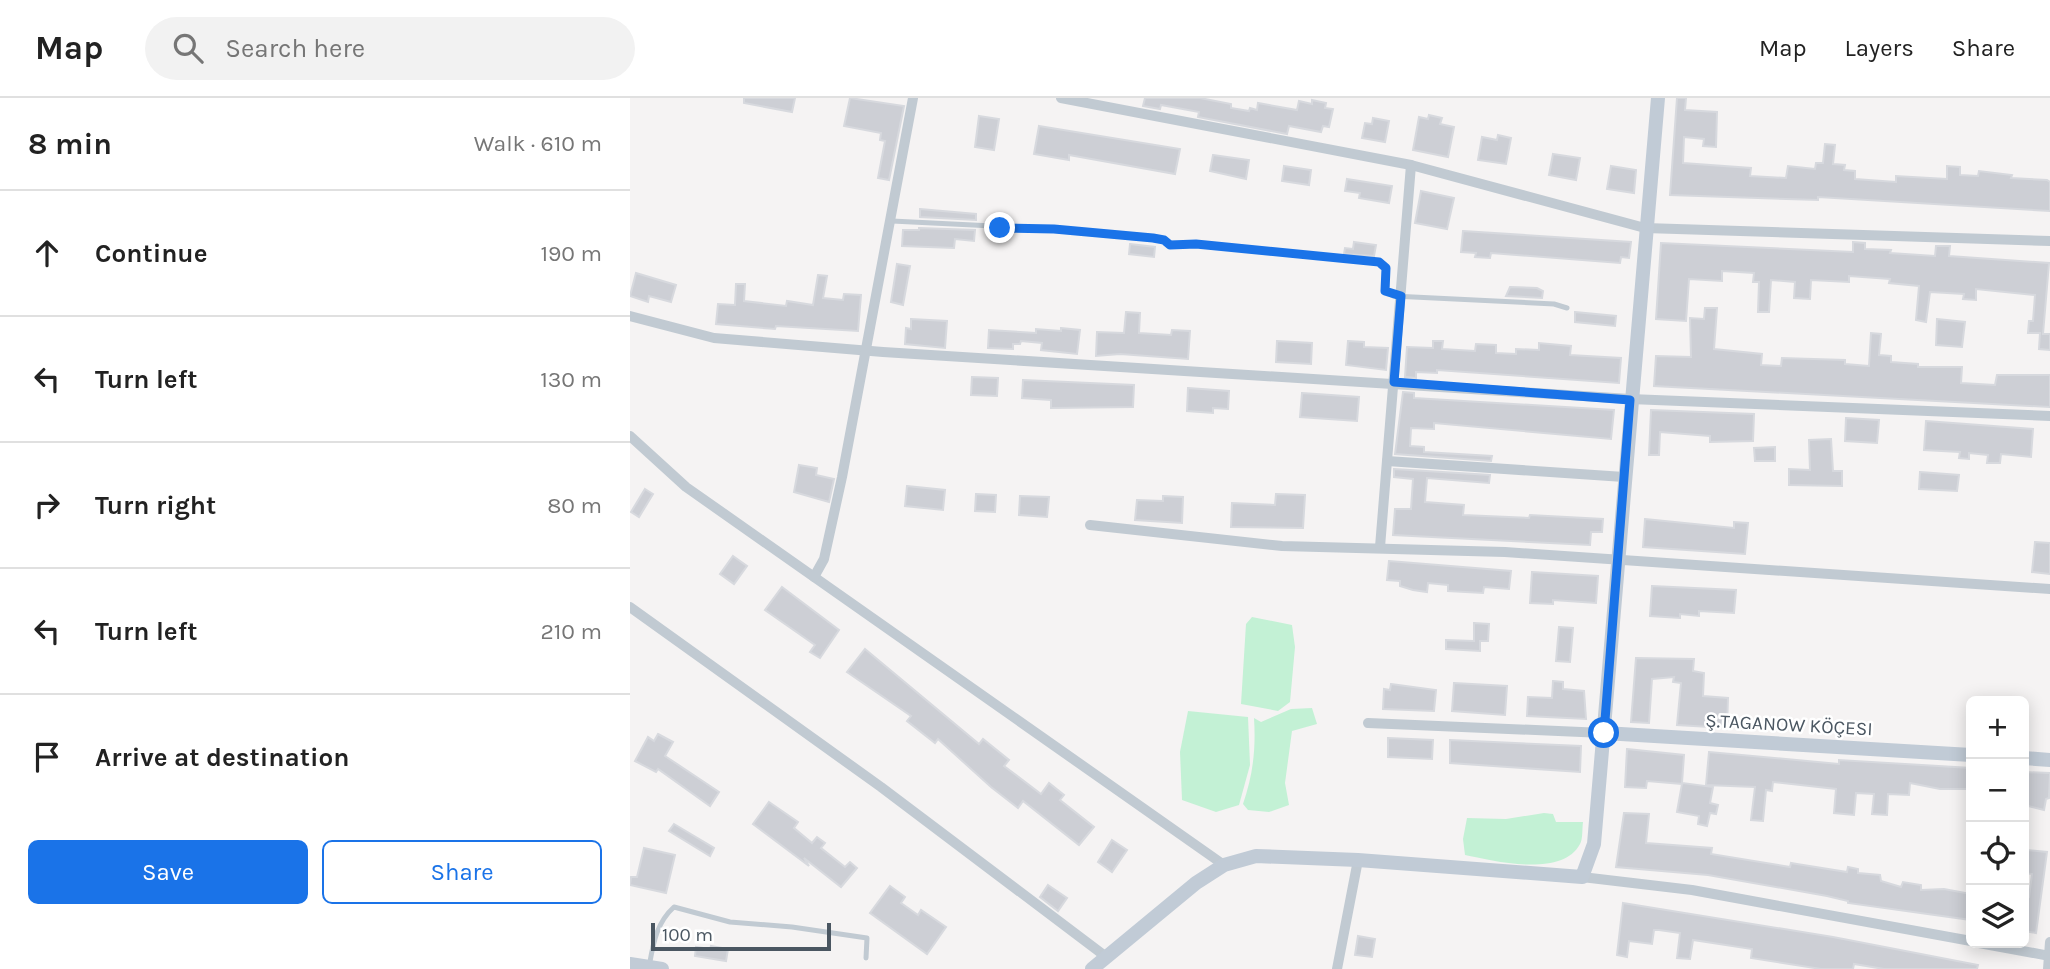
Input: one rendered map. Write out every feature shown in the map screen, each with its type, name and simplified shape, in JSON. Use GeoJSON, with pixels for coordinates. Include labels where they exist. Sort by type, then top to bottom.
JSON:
{"type":"FeatureCollection","features":[{"type":"Feature","properties":{"kind":"street"},"geometry":{"type":"LineString","coordinates":[[814,578],[824,559],[892,222],[914,98]]}},
{"type":"Feature","properties":{"kind":"street"},"geometry":{"type":"LineString","coordinates":[[1061,98],[1411,165],[1645,228],[2050,241]]}},
{"type":"Feature","properties":{"kind":"street"},"geometry":{"type":"LineString","coordinates":[[1582,877],[1594,844],[1658,98]]}},
{"type":"Feature","properties":{"kind":"street"},"geometry":{"type":"LineString","coordinates":[[1380,547],[1411,165]]}},
{"type":"Feature","properties":{"kind":"street"},"geometry":{"type":"LineString","coordinates":[[630,316],[714,338],[866,351],[1394,382],[1630,400],[2050,416]]}},
{"type":"Feature","properties":{"kind":"street"},"geometry":{"type":"LineString","coordinates":[[630,436],[686,487],[1224,865]]}},
{"type":"Feature","properties":{"kind":"street"},"geometry":{"type":"LineString","coordinates":[[1387,461],[1624,477]]}},
{"type":"Feature","properties":{"kind":"street"},"geometry":{"type":"LineString","coordinates":[[1090,525],[1282,546],[1380,547],[1618,559],[2050,589]]}},
{"type":"Feature","properties":{"kind":"street"},"geometry":{"type":"LineString","coordinates":[[630,607],[881,788],[1105,956]]}},
{"type":"Feature","properties":{"kind":"street"},"geometry":{"type":"LineString","coordinates":[[1368,723],[1604,733]]}},
{"type":"Feature","properties":{"kind":"street","name":"Ş.TAGANOW KÖÇESI"},"geometry":{"type":"LineString","coordinates":[[1604,733],[1966,755]]}},
{"type":"Feature","properties":{"kind":"street"},"geometry":{"type":"LineString","coordinates":[[2029,758],[2050,760]]}},
{"type":"Feature","properties":{"kind":"street"},"geometry":{"type":"LineString","coordinates":[[1091,969],[1196,883],[1224,865],[1256,856],[1358,860],[1582,877],[1692,890],[1966,940]]}},
{"type":"Feature","properties":{"kind":"street"},"geometry":{"type":"LineString","coordinates":[[1337,969],[1358,860]]}},
{"type":"Feature","properties":{"kind":"street"},"geometry":{"type":"LineString","coordinates":[[2048,969],[2050,942]]}},
{"type":"Feature","properties":{"kind":"street"},"geometry":{"type":"LineString","coordinates":[[2006,948],[2049,956]]}},
{"type":"Feature","properties":{"kind":"street"},"geometry":{"type":"LineString","coordinates":[[630,964],[655,968]]}},
{"type":"Feature","properties":{"kind":"lane"},"geometry":{"type":"LineString","coordinates":[[892,222],[1054,229],[1153,238],[1164,240],[1170,245],[1196,244],[1379,262],[1386,268],[1385,291],[1401,296],[1553,304],[1567,308]]}},
{"type":"Feature","properties":{"kind":"lane"},"geometry":{"type":"LineString","coordinates":[[655,968],[655,936],[665,915],[674,907],[730,922],[867,938],[866,958]]}},
{"type":"Feature","properties":{"kind":"green space"},"geometry":{"type":"Polygon","coordinates":[[[1252,617],[1292,625],[1295,647],[1290,702],[1278,711],[1241,704],[1246,624],[1252,617]]]}},
{"type":"Feature","properties":{"kind":"green space"},"geometry":{"type":"Polygon","coordinates":[[[1312,708],[1317,724],[1292,731],[1285,783],[1289,805],[1269,812],[1248,810],[1243,804],[1253,762],[1254,718],[1261,722],[1291,709],[1312,708]]]}},
{"type":"Feature","properties":{"kind":"green space"},"geometry":{"type":"Polygon","coordinates":[[[1188,711],[1248,717],[1250,765],[1239,805],[1216,812],[1182,800],[1180,752],[1188,711]]]}},
{"type":"Feature","properties":{"kind":"green space"},"geometry":{"type":"Polygon","coordinates":[[[1553,814],[1556,822],[1583,822],[1580,844],[1571,854],[1559,861],[1543,864],[1509,863],[1465,855],[1463,839],[1467,818],[1506,819],[1553,814]]]}},
{"type":"Feature","properties":{"kind":"building"},"geometry":{"type":"Polygon","coordinates":[[[744,98],[795,98],[792,112],[744,103],[744,98]]]}},
{"type":"Feature","properties":{"kind":"building"},"geometry":{"type":"Polygon","coordinates":[[[850,98],[904,106],[889,180],[878,178],[885,141],[880,140],[881,133],[844,126],[850,98]]]}},
{"type":"Feature","properties":{"kind":"building"},"geometry":{"type":"Polygon","coordinates":[[[1145,98],[1200,98],[1231,104],[1231,108],[1249,111],[1250,108],[1257,110],[1258,103],[1297,110],[1299,101],[1312,104],[1312,100],[1326,103],[1325,108],[1333,109],[1329,127],[1323,126],[1321,132],[1289,126],[1287,134],[1198,117],[1199,112],[1161,105],[1160,109],[1143,106],[1145,98]]]}},
{"type":"Feature","properties":{"kind":"building"},"geometry":{"type":"Polygon","coordinates":[[[1677,98],[1686,98],[1685,110],[1717,112],[1716,147],[1703,146],[1704,139],[1684,137],[1683,163],[1751,168],[1750,176],[1786,178],[1788,166],[1815,169],[1816,163],[1823,163],[1825,144],[1835,145],[1833,164],[1845,165],[1844,170],[1855,171],[1855,179],[1896,182],[1896,176],[1947,179],[1947,166],[1960,167],[1960,175],[1978,176],[1979,171],[2012,175],[2011,178],[2047,180],[2050,182],[2050,211],[1818,197],[1818,200],[1670,195],[1677,98]]]}},
{"type":"Feature","properties":{"kind":"building"},"geometry":{"type":"Polygon","coordinates":[[[1429,115],[1442,118],[1440,124],[1454,127],[1448,157],[1413,150],[1419,117],[1428,119],[1429,115]]]}},
{"type":"Feature","properties":{"kind":"building"},"geometry":{"type":"Polygon","coordinates":[[[979,116],[999,119],[994,150],[975,147],[979,116]]]}},
{"type":"Feature","properties":{"kind":"building"},"geometry":{"type":"Polygon","coordinates":[[[1373,118],[1389,121],[1385,142],[1362,138],[1365,123],[1372,124],[1373,118]]]}},
{"type":"Feature","properties":{"kind":"building"},"geometry":{"type":"Polygon","coordinates":[[[1039,126],[1180,149],[1175,174],[1069,155],[1069,160],[1034,154],[1039,126]]]}},
{"type":"Feature","properties":{"kind":"building"},"geometry":{"type":"Polygon","coordinates":[[[1498,135],[1511,138],[1506,164],[1478,160],[1482,137],[1497,140],[1498,135]]]}},
{"type":"Feature","properties":{"kind":"building"},"geometry":{"type":"Polygon","coordinates":[[[1553,154],[1580,158],[1576,180],[1549,175],[1553,154]]]}},
{"type":"Feature","properties":{"kind":"building"},"geometry":{"type":"Polygon","coordinates":[[[1213,155],[1249,160],[1246,179],[1210,171],[1213,155]]]}},
{"type":"Feature","properties":{"kind":"building"},"geometry":{"type":"Polygon","coordinates":[[[1284,166],[1311,170],[1309,185],[1282,181],[1284,166]]]}},
{"type":"Feature","properties":{"kind":"building"},"geometry":{"type":"Polygon","coordinates":[[[1611,166],[1636,170],[1634,193],[1607,189],[1611,166]]]}},
{"type":"Feature","properties":{"kind":"building"},"geometry":{"type":"Polygon","coordinates":[[[1347,179],[1392,186],[1389,203],[1359,198],[1360,193],[1345,191],[1347,179]]]}},
{"type":"Feature","properties":{"kind":"building"},"geometry":{"type":"Polygon","coordinates":[[[1421,191],[1454,198],[1447,229],[1415,223],[1421,191]]]}},
{"type":"Feature","properties":{"kind":"building"},"geometry":{"type":"Polygon","coordinates":[[[920,209],[976,214],[976,220],[920,217],[920,209]]]}},
{"type":"Feature","properties":{"kind":"building"},"geometry":{"type":"Polygon","coordinates":[[[903,230],[975,230],[974,241],[955,239],[954,248],[902,246],[903,230]]]}},
{"type":"Feature","properties":{"kind":"building"},"geometry":{"type":"Polygon","coordinates":[[[1463,231],[1631,242],[1629,258],[1621,257],[1620,263],[1491,253],[1490,258],[1461,252],[1463,231]]]}},
{"type":"Feature","properties":{"kind":"building"},"geometry":{"type":"Polygon","coordinates":[[[1354,242],[1376,245],[1374,256],[1344,254],[1345,248],[1353,249],[1354,242]]]}},
{"type":"Feature","properties":{"kind":"building"},"geometry":{"type":"Polygon","coordinates":[[[1853,242],[1865,243],[1865,249],[1891,250],[1890,253],[1935,256],[1936,246],[1950,246],[1949,256],[2049,263],[2043,334],[2050,334],[2050,350],[2039,349],[2040,333],[2028,333],[2029,321],[2033,321],[2035,295],[1976,289],[1976,300],[1963,299],[1964,294],[1930,292],[1926,322],[1916,320],[1919,286],[1889,283],[1890,279],[1849,276],[1849,282],[1811,280],[1810,299],[1794,298],[1795,282],[1771,280],[1769,312],[1758,312],[1759,282],[1753,282],[1754,273],[1722,271],[1722,281],[1689,279],[1686,321],[1656,319],[1661,243],[1853,252],[1853,242]]]}},
{"type":"Feature","properties":{"kind":"building"},"geometry":{"type":"Polygon","coordinates":[[[1130,244],[1155,247],[1154,257],[1129,254],[1130,244]]]}},
{"type":"Feature","properties":{"kind":"building"},"geometry":{"type":"Polygon","coordinates":[[[897,264],[910,266],[903,305],[891,302],[897,264]]]}},
{"type":"Feature","properties":{"kind":"building"},"geometry":{"type":"Polygon","coordinates":[[[636,273],[676,285],[671,302],[649,296],[648,302],[630,296],[636,273]]]}},
{"type":"Feature","properties":{"kind":"building"},"geometry":{"type":"Polygon","coordinates":[[[818,275],[827,276],[823,298],[843,300],[844,294],[861,295],[858,331],[716,324],[718,304],[735,305],[736,284],[745,284],[744,301],[786,306],[787,301],[813,305],[818,275]]]}},
{"type":"Feature","properties":{"kind":"building"},"geometry":{"type":"Polygon","coordinates":[[[1510,287],[1537,288],[1543,291],[1542,298],[1506,296],[1510,287]]]}},
{"type":"Feature","properties":{"kind":"building"},"geometry":{"type":"Polygon","coordinates":[[[1705,308],[1717,308],[1714,349],[1762,354],[1761,365],[1781,366],[1782,358],[1845,360],[1845,364],[1869,366],[1871,333],[1881,334],[1879,355],[1891,356],[1891,362],[1918,364],[1918,367],[1962,367],[1961,383],[1995,385],[1997,375],[2050,375],[2050,407],[1654,386],[1656,356],[1691,357],[1690,318],[1704,319],[1705,308]]]}},
{"type":"Feature","properties":{"kind":"building"},"geometry":{"type":"Polygon","coordinates":[[[1126,312],[1140,313],[1139,333],[1171,335],[1172,330],[1190,331],[1188,359],[1120,354],[1096,356],[1097,332],[1124,333],[1126,312]]]}},
{"type":"Feature","properties":{"kind":"building"},"geometry":{"type":"Polygon","coordinates":[[[1575,312],[1616,316],[1615,326],[1575,322],[1575,312]]]}},
{"type":"Feature","properties":{"kind":"building"},"geometry":{"type":"Polygon","coordinates":[[[911,319],[947,321],[945,348],[905,344],[906,328],[911,329],[911,319]]]}},
{"type":"Feature","properties":{"kind":"building"},"geometry":{"type":"Polygon","coordinates":[[[1937,319],[1965,322],[1962,347],[1936,345],[1937,319]]]}},
{"type":"Feature","properties":{"kind":"building"},"geometry":{"type":"Polygon","coordinates":[[[1061,328],[1080,330],[1077,354],[1041,350],[1042,343],[1021,341],[1020,344],[1013,344],[1013,349],[988,348],[989,330],[1036,333],[1036,329],[1061,331],[1061,328]]]}},
{"type":"Feature","properties":{"kind":"building"},"geometry":{"type":"Polygon","coordinates":[[[1277,341],[1312,343],[1311,364],[1276,362],[1277,341]]]}},
{"type":"Feature","properties":{"kind":"building"},"geometry":{"type":"Polygon","coordinates":[[[1348,341],[1364,342],[1364,347],[1388,348],[1386,370],[1346,365],[1348,341]]]}},
{"type":"Feature","properties":{"kind":"building"},"geometry":{"type":"Polygon","coordinates":[[[1433,341],[1443,341],[1442,349],[1475,351],[1476,344],[1496,345],[1496,353],[1516,354],[1516,349],[1539,350],[1539,343],[1571,346],[1570,355],[1621,358],[1619,383],[1437,370],[1437,373],[1416,372],[1416,378],[1405,377],[1407,347],[1433,348],[1433,341]]]}},
{"type":"Feature","properties":{"kind":"building"},"geometry":{"type":"Polygon","coordinates":[[[972,377],[998,378],[997,396],[971,395],[972,377]]]}},
{"type":"Feature","properties":{"kind":"building"},"geometry":{"type":"Polygon","coordinates":[[[1023,380],[1134,385],[1133,407],[1051,408],[1051,400],[1022,398],[1023,380]]]}},
{"type":"Feature","properties":{"kind":"building"},"geometry":{"type":"Polygon","coordinates":[[[1188,388],[1229,391],[1228,409],[1213,408],[1213,413],[1187,411],[1188,388]]]}},
{"type":"Feature","properties":{"kind":"building"},"geometry":{"type":"Polygon","coordinates":[[[1403,392],[1414,393],[1414,398],[1614,410],[1611,439],[1434,423],[1434,429],[1411,428],[1410,446],[1424,447],[1424,452],[1492,456],[1491,461],[1395,454],[1403,392]]]}},
{"type":"Feature","properties":{"kind":"building"},"geometry":{"type":"Polygon","coordinates":[[[1302,393],[1359,397],[1357,421],[1300,417],[1302,393]]]}},
{"type":"Feature","properties":{"kind":"building"},"geometry":{"type":"Polygon","coordinates":[[[1651,410],[1754,414],[1753,441],[1710,442],[1710,436],[1660,432],[1659,455],[1649,455],[1651,410]]]}},
{"type":"Feature","properties":{"kind":"building"},"geometry":{"type":"Polygon","coordinates":[[[1846,418],[1879,420],[1877,443],[1845,441],[1846,418]]]}},
{"type":"Feature","properties":{"kind":"building"},"geometry":{"type":"Polygon","coordinates":[[[1926,421],[2033,429],[2031,457],[2001,454],[2000,463],[1987,463],[1988,455],[1969,453],[1969,459],[1959,458],[1960,452],[1924,450],[1926,421]]]}},
{"type":"Feature","properties":{"kind":"building"},"geometry":{"type":"Polygon","coordinates":[[[1831,439],[1833,471],[1842,471],[1842,486],[1789,485],[1789,469],[1810,470],[1809,440],[1831,439]]]}},
{"type":"Feature","properties":{"kind":"building"},"geometry":{"type":"Polygon","coordinates":[[[1775,447],[1775,461],[1755,461],[1754,448],[1775,447]]]}},
{"type":"Feature","properties":{"kind":"building"},"geometry":{"type":"Polygon","coordinates":[[[799,465],[817,468],[816,475],[834,479],[829,502],[794,492],[799,465]]]}},
{"type":"Feature","properties":{"kind":"building"},"geometry":{"type":"Polygon","coordinates":[[[1394,469],[1490,475],[1489,483],[1427,478],[1425,502],[1464,505],[1463,515],[1603,519],[1602,532],[1591,532],[1590,545],[1393,535],[1395,509],[1411,509],[1413,479],[1394,477],[1394,469]]]}},
{"type":"Feature","properties":{"kind":"building"},"geometry":{"type":"Polygon","coordinates":[[[1920,472],[1959,475],[1957,491],[1919,489],[1920,472]]]}},
{"type":"Feature","properties":{"kind":"building"},"geometry":{"type":"Polygon","coordinates":[[[907,486],[945,490],[943,510],[905,506],[907,486]]]}},
{"type":"Feature","properties":{"kind":"building"},"geometry":{"type":"Polygon","coordinates":[[[645,489],[653,494],[639,517],[631,512],[645,489]]]}},
{"type":"Feature","properties":{"kind":"building"},"geometry":{"type":"Polygon","coordinates":[[[976,494],[996,495],[995,512],[975,511],[976,494]]]}},
{"type":"Feature","properties":{"kind":"building"},"geometry":{"type":"Polygon","coordinates":[[[1276,494],[1305,495],[1303,528],[1231,527],[1232,503],[1275,505],[1276,494]]]}},
{"type":"Feature","properties":{"kind":"building"},"geometry":{"type":"Polygon","coordinates":[[[1020,496],[1049,497],[1047,517],[1019,515],[1020,496]]]}},
{"type":"Feature","properties":{"kind":"building"},"geometry":{"type":"Polygon","coordinates":[[[1163,496],[1183,497],[1182,523],[1135,520],[1137,500],[1163,501],[1163,496]]]}},
{"type":"Feature","properties":{"kind":"building"},"geometry":{"type":"Polygon","coordinates":[[[1645,519],[1734,528],[1734,522],[1748,523],[1745,554],[1643,547],[1645,519]]]}},
{"type":"Feature","properties":{"kind":"building"},"geometry":{"type":"Polygon","coordinates":[[[2035,542],[2050,543],[2050,574],[2032,572],[2035,542]]]}},
{"type":"Feature","properties":{"kind":"building"},"geometry":{"type":"Polygon","coordinates":[[[733,556],[747,566],[734,584],[720,574],[733,556]]]}},
{"type":"Feature","properties":{"kind":"building"},"geometry":{"type":"Polygon","coordinates":[[[1389,561],[1511,571],[1509,589],[1484,587],[1483,593],[1448,591],[1448,585],[1428,583],[1427,592],[1413,590],[1400,586],[1400,581],[1387,580],[1389,561]]]}},
{"type":"Feature","properties":{"kind":"building"},"geometry":{"type":"Polygon","coordinates":[[[1532,572],[1598,576],[1596,603],[1553,600],[1553,604],[1530,603],[1532,572]]]}},
{"type":"Feature","properties":{"kind":"building"},"geometry":{"type":"Polygon","coordinates":[[[1652,586],[1736,590],[1734,613],[1699,611],[1699,616],[1680,614],[1680,618],[1650,616],[1652,586]]]}},
{"type":"Feature","properties":{"kind":"building"},"geometry":{"type":"Polygon","coordinates":[[[782,587],[839,630],[820,658],[810,652],[815,645],[765,610],[782,587]]]}},
{"type":"Feature","properties":{"kind":"building"},"geometry":{"type":"Polygon","coordinates":[[[1474,623],[1489,624],[1488,641],[1480,641],[1480,651],[1446,649],[1446,640],[1474,641],[1474,623]]]}},
{"type":"Feature","properties":{"kind":"building"},"geometry":{"type":"Polygon","coordinates":[[[1559,627],[1573,628],[1570,662],[1556,661],[1559,627]]]}},
{"type":"Feature","properties":{"kind":"building"},"geometry":{"type":"Polygon","coordinates":[[[865,649],[979,744],[983,739],[1009,760],[1004,766],[1041,794],[1049,783],[1064,795],[1060,800],[1094,827],[1079,845],[1023,801],[1018,808],[938,739],[935,743],[907,721],[911,716],[847,672],[865,649]]]}},
{"type":"Feature","properties":{"kind":"building"},"geometry":{"type":"Polygon","coordinates":[[[1636,658],[1694,659],[1693,671],[1704,673],[1703,696],[1728,698],[1727,728],[1677,725],[1681,683],[1673,682],[1674,677],[1652,679],[1649,723],[1631,722],[1636,658]]]}},
{"type":"Feature","properties":{"kind":"building"},"geometry":{"type":"Polygon","coordinates":[[[1553,681],[1563,682],[1563,689],[1584,691],[1586,719],[1527,716],[1528,697],[1552,698],[1553,681]]]}},
{"type":"Feature","properties":{"kind":"building"},"geometry":{"type":"Polygon","coordinates":[[[1454,683],[1507,686],[1505,715],[1452,711],[1454,683]]]}},
{"type":"Feature","properties":{"kind":"building"},"geometry":{"type":"Polygon","coordinates":[[[1391,684],[1436,690],[1434,711],[1383,709],[1384,689],[1390,690],[1391,684]]]}},
{"type":"Feature","properties":{"kind":"building"},"geometry":{"type":"Polygon","coordinates":[[[658,734],[673,742],[665,756],[719,792],[710,806],[658,769],[656,772],[635,761],[648,737],[654,741],[658,734]]]}},
{"type":"Feature","properties":{"kind":"building"},"geometry":{"type":"Polygon","coordinates":[[[1388,738],[1433,740],[1432,759],[1388,757],[1388,738]]]}},
{"type":"Feature","properties":{"kind":"building"},"geometry":{"type":"Polygon","coordinates":[[[1450,740],[1581,746],[1580,772],[1450,763],[1450,740]]]}},
{"type":"Feature","properties":{"kind":"building"},"geometry":{"type":"Polygon","coordinates":[[[1627,749],[1684,755],[1682,783],[1713,787],[1710,803],[1718,805],[1716,814],[1710,813],[1707,826],[1698,824],[1699,816],[1677,812],[1682,784],[1647,781],[1646,788],[1625,787],[1627,749]]]}},
{"type":"Feature","properties":{"kind":"building"},"geometry":{"type":"Polygon","coordinates":[[[1709,752],[1839,764],[1839,760],[1966,768],[1966,789],[1940,789],[1910,783],[1909,795],[1888,794],[1887,815],[1872,814],[1874,794],[1856,793],[1854,815],[1834,813],[1836,789],[1773,782],[1772,791],[1766,790],[1763,821],[1751,820],[1755,787],[1706,785],[1709,752]]]}},
{"type":"Feature","properties":{"kind":"building"},"geometry":{"type":"Polygon","coordinates":[[[2029,772],[2050,773],[2049,798],[2046,799],[2044,810],[2029,806],[2029,772]]]}},
{"type":"Feature","properties":{"kind":"building"},"geometry":{"type":"Polygon","coordinates":[[[769,802],[798,822],[794,828],[812,843],[817,837],[825,843],[821,848],[845,867],[850,862],[857,868],[841,887],[753,824],[769,802]]]}},
{"type":"Feature","properties":{"kind":"building"},"geometry":{"type":"Polygon","coordinates":[[[1624,813],[1649,814],[1646,843],[1712,848],[1711,854],[1790,867],[1791,863],[1847,872],[1848,867],[1858,869],[1858,873],[1880,875],[1881,881],[1901,887],[1903,882],[1921,885],[1921,890],[1944,889],[1966,893],[1966,919],[1848,903],[1827,896],[1708,875],[1616,867],[1624,813]]]}},
{"type":"Feature","properties":{"kind":"building"},"geometry":{"type":"Polygon","coordinates":[[[674,824],[714,848],[710,856],[669,831],[674,824]]]}},
{"type":"Feature","properties":{"kind":"building"},"geometry":{"type":"Polygon","coordinates":[[[1112,840],[1127,850],[1112,872],[1098,862],[1112,840]]]}},
{"type":"Feature","properties":{"kind":"building"},"geometry":{"type":"Polygon","coordinates":[[[644,848],[675,855],[666,893],[630,885],[631,877],[637,877],[644,848]]]}},
{"type":"Feature","properties":{"kind":"building"},"geometry":{"type":"Polygon","coordinates":[[[2029,850],[2047,852],[2036,933],[2029,932],[2032,874],[2029,874],[2029,850]]]}},
{"type":"Feature","properties":{"kind":"building"},"geometry":{"type":"Polygon","coordinates":[[[1048,885],[1067,898],[1058,911],[1040,897],[1048,885]]]}},
{"type":"Feature","properties":{"kind":"building"},"geometry":{"type":"Polygon","coordinates":[[[890,886],[905,897],[901,903],[918,915],[921,910],[946,927],[927,954],[870,913],[890,886]]]}},
{"type":"Feature","properties":{"kind":"building"},"geometry":{"type":"Polygon","coordinates":[[[1623,903],[1833,937],[1978,965],[1977,969],[1884,969],[1854,964],[1853,969],[1821,969],[1751,958],[1752,949],[1693,940],[1690,959],[1677,958],[1680,933],[1659,930],[1654,930],[1652,944],[1629,941],[1627,957],[1617,955],[1623,903]]]}},
{"type":"Feature","properties":{"kind":"building"},"geometry":{"type":"Polygon","coordinates":[[[1358,936],[1375,939],[1372,957],[1355,955],[1358,936]]]}},
{"type":"Feature","properties":{"kind":"building"},"geometry":{"type":"Polygon","coordinates":[[[711,946],[728,949],[726,961],[695,956],[696,947],[710,949],[711,946]]]}},
{"type":"Feature","properties":{"kind":"route"},"geometry":{"type":"LineString","coordinates":[[1000,228],[1054,229],[1153,238],[1164,240],[1170,245],[1196,244],[1379,262],[1387,272],[1385,291],[1393,296],[1401,296],[1394,382],[1630,400],[1604,733]]}}]}
